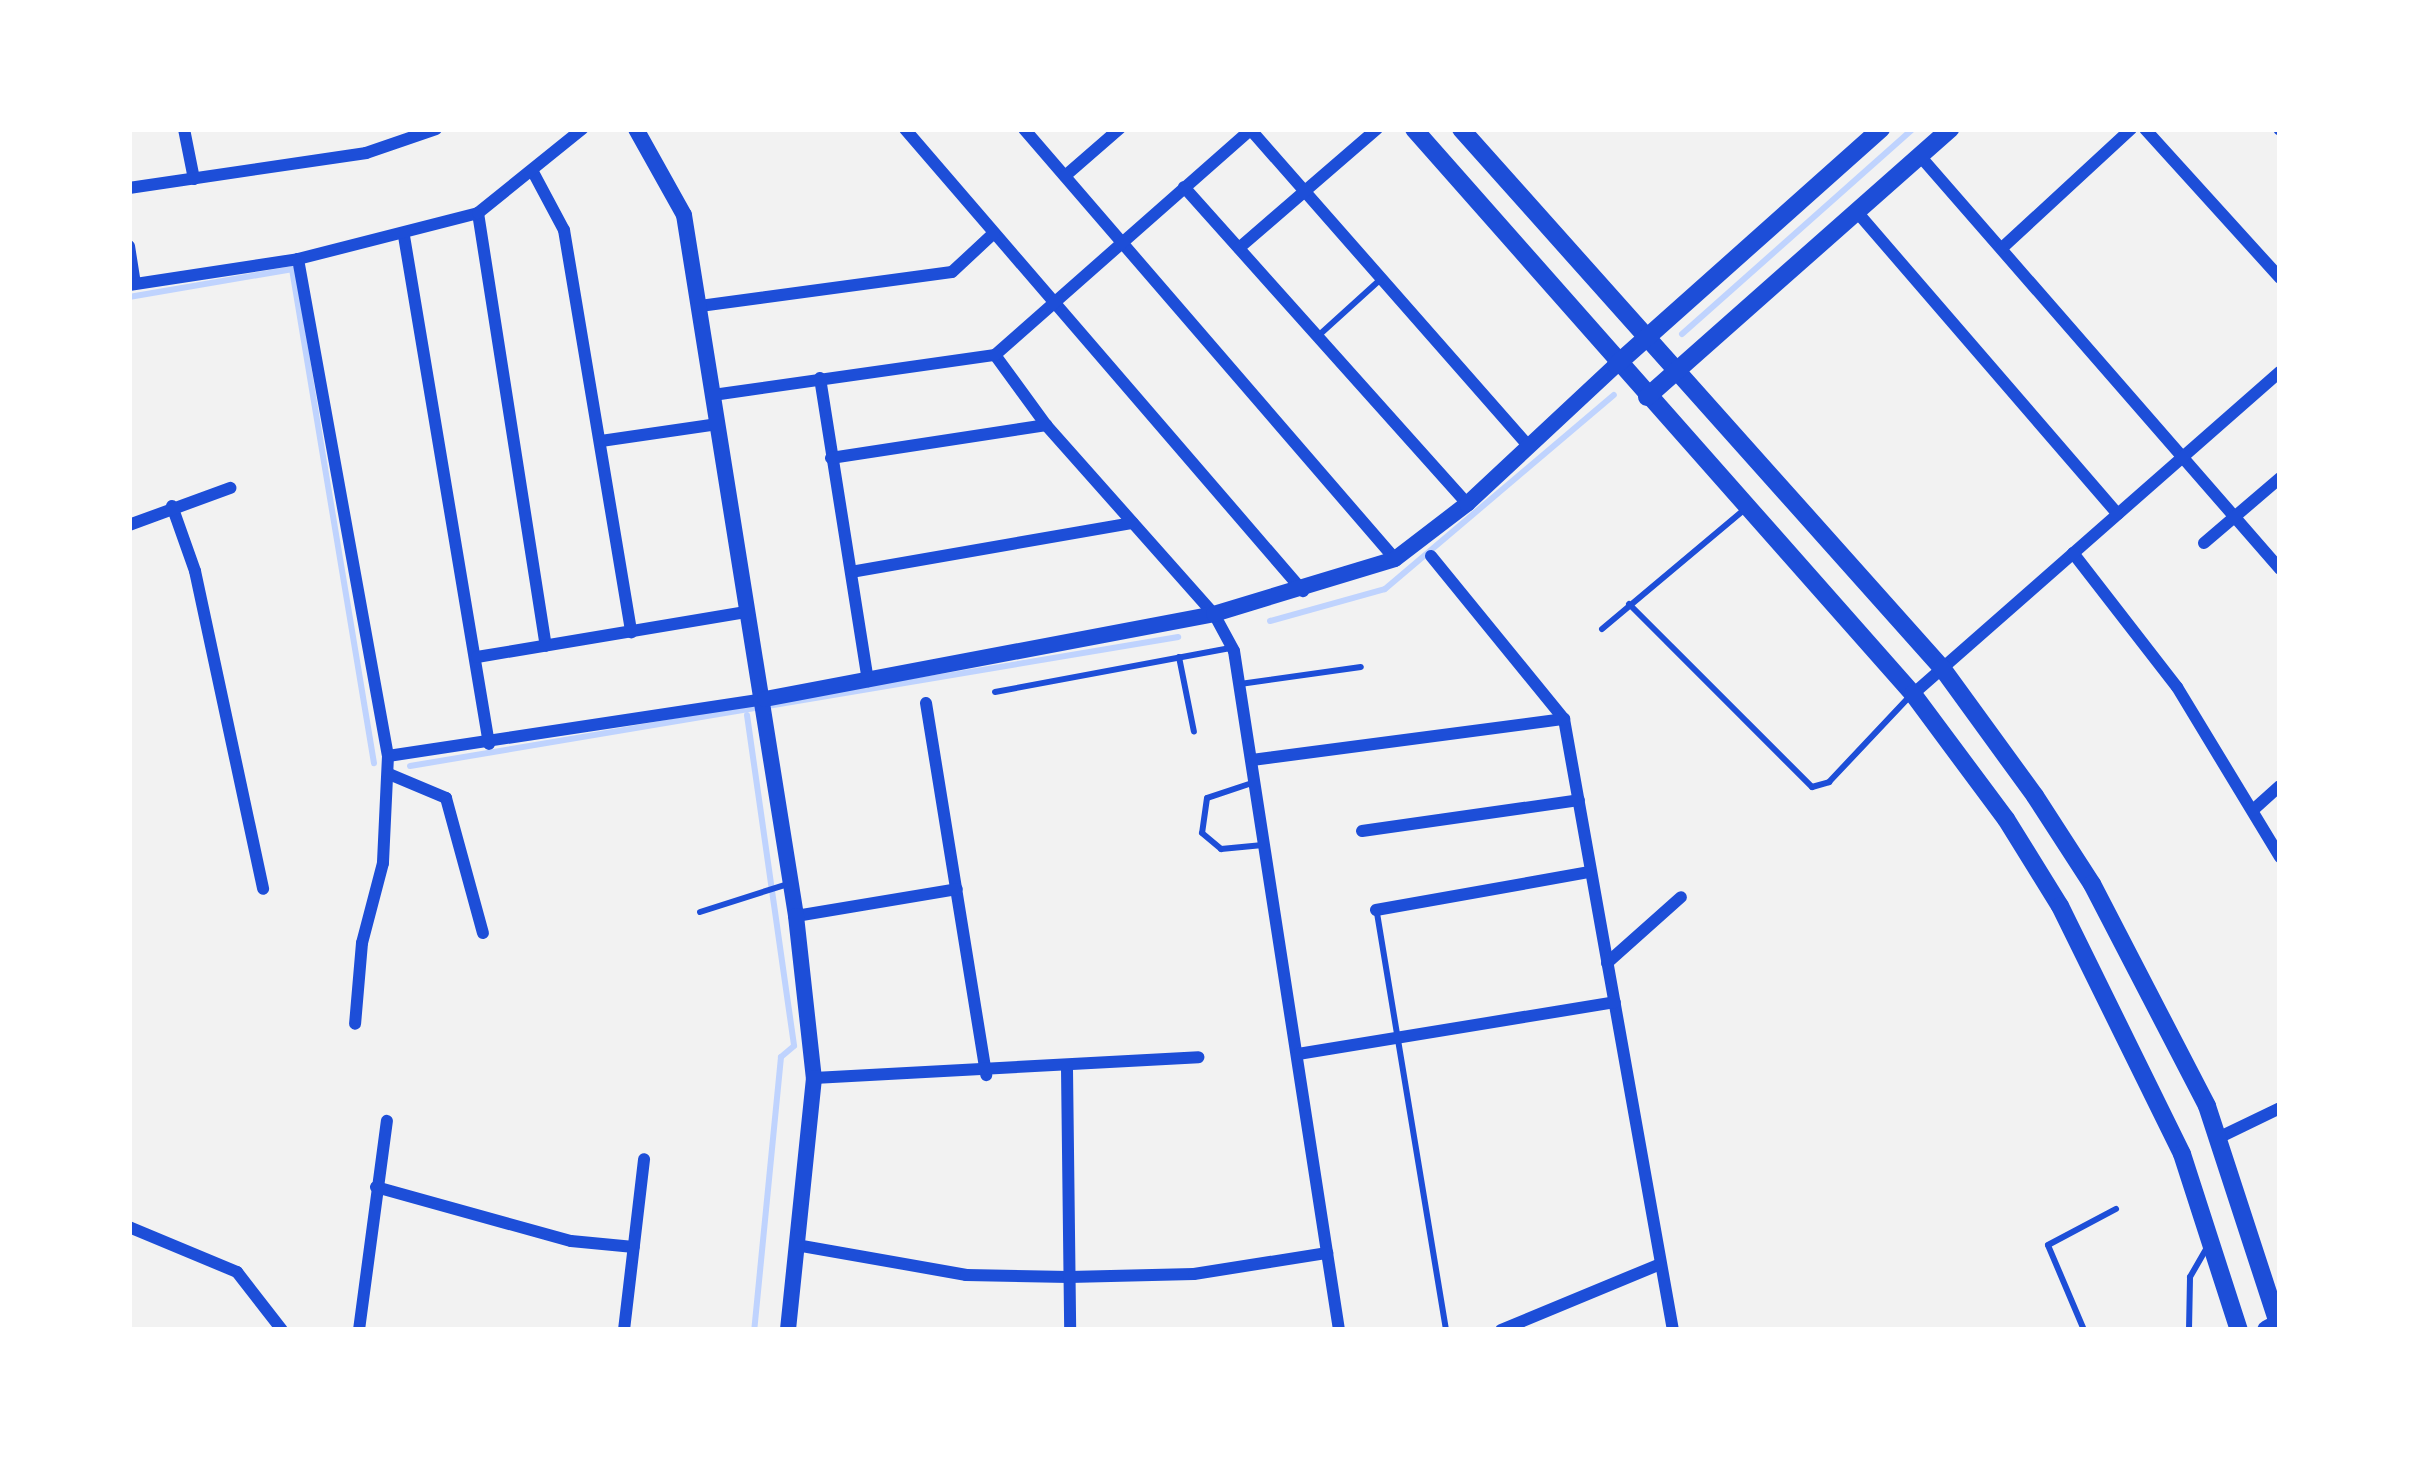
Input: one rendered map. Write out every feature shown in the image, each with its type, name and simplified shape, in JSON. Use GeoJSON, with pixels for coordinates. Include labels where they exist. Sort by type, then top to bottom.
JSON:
{"type":"FeatureCollection","features":[{"type":"Feature","properties":{"kind":"main road"},"geometry":{"type":"LineString","coordinates":[[1414,129],[1616,365],[1913,694],[2060,906],[2182,1154],[2240,1330]]}},
{"type":"Feature","properties":{"kind":"main road"},"geometry":{"type":"LineString","coordinates":[[1461,129],[1942,668],[2092,884],[2220,1137],[2276,1327]]}},
{"type":"Feature","properties":{"kind":"main road"},"geometry":{"type":"LineString","coordinates":[[1616,365],[1881,129]]}},
{"type":"Feature","properties":{"kind":"main road"},"geometry":{"type":"LineString","coordinates":[[1647,397],[1950,129]]}},
{"type":"Feature","properties":{"kind":"street"},"geometry":{"type":"LineString","coordinates":[[184,129],[194,179]]}},
{"type":"Feature","properties":{"kind":"street"},"geometry":{"type":"LineString","coordinates":[[129,188],[367,153],[436,129]]}},
{"type":"Feature","properties":{"kind":"street"},"geometry":{"type":"LineString","coordinates":[[129,246],[132,284],[298,259],[404,236],[478,213],[582,129]]}},
{"type":"Feature","properties":{"kind":"street"},"geometry":{"type":"LineString","coordinates":[[636,129],[684,214],[796,916],[814,1078],[802,1246],[788,1330]]}},
{"type":"Feature","properties":{"kind":"street"},"geometry":{"type":"LineString","coordinates":[[905,129],[1303,592]]}},
{"type":"Feature","properties":{"kind":"street"},"geometry":{"type":"LineString","coordinates":[[1024,129],[1395,559]]}},
{"type":"Feature","properties":{"kind":"street"},"geometry":{"type":"LineString","coordinates":[[1065,176],[1119,129]]}},
{"type":"Feature","properties":{"kind":"street"},"geometry":{"type":"LineString","coordinates":[[713,395],[995,355],[1250,129],[1528,445]]}},
{"type":"Feature","properties":{"kind":"street"},"geometry":{"type":"LineString","coordinates":[[1240,248],[1377,129]]}},
{"type":"Feature","properties":{"kind":"street"},"geometry":{"type":"LineString","coordinates":[[2002,248],[2131,129]]}},
{"type":"Feature","properties":{"kind":"street"},"geometry":{"type":"LineString","coordinates":[[2145,129],[2280,278]]}},
{"type":"Feature","properties":{"kind":"street"},"geometry":{"type":"LineString","coordinates":[[1920,156],[2280,568]]}},
{"type":"Feature","properties":{"kind":"street"},"geometry":{"type":"LineString","coordinates":[[533,172],[564,230],[631,632]]}},
{"type":"Feature","properties":{"kind":"street"},"geometry":{"type":"LineString","coordinates":[[1184,187],[1467,504]]}},
{"type":"Feature","properties":{"kind":"street"},"geometry":{"type":"LineString","coordinates":[[1857,212],[2118,514]]}},
{"type":"Feature","properties":{"kind":"street"},"geometry":{"type":"LineString","coordinates":[[478,213],[546,646]]}},
{"type":"Feature","properties":{"kind":"street"},"geometry":{"type":"LineString","coordinates":[[700,306],[952,272],[994,233]]}},
{"type":"Feature","properties":{"kind":"street"},"geometry":{"type":"LineString","coordinates":[[404,236],[489,744]]}},
{"type":"Feature","properties":{"kind":"street"},"geometry":{"type":"LineString","coordinates":[[298,259],[388,756],[355,1024]]}},
{"type":"Feature","properties":{"kind":"street"},"geometry":{"type":"LineString","coordinates":[[995,355],[1046,425],[1214,614],[1233,648],[1340,1330]]}},
{"type":"Feature","properties":{"kind":"street"},"geometry":{"type":"LineString","coordinates":[[388,756],[489,744],[868,681],[1214,614],[1303,592],[1395,559],[1467,504],[1616,365]]}},
{"type":"Feature","properties":{"kind":"street"},"geometry":{"type":"LineString","coordinates":[[1913,694],[2280,373]]}},
{"type":"Feature","properties":{"kind":"street"},"geometry":{"type":"LineString","coordinates":[[820,378],[868,681]]}},
{"type":"Feature","properties":{"kind":"street"},"geometry":{"type":"LineString","coordinates":[[601,441],[718,424]]}},
{"type":"Feature","properties":{"kind":"street"},"geometry":{"type":"LineString","coordinates":[[831,458],[1046,425]]}},
{"type":"Feature","properties":{"kind":"street"},"geometry":{"type":"LineString","coordinates":[[2204,543],[2280,478]]}},
{"type":"Feature","properties":{"kind":"street"},"geometry":{"type":"LineString","coordinates":[[129,525],[230,488]]}},
{"type":"Feature","properties":{"kind":"street"},"geometry":{"type":"LineString","coordinates":[[172,506],[195,571],[263,889]]}},
{"type":"Feature","properties":{"kind":"street"},"geometry":{"type":"LineString","coordinates":[[851,572],[1133,523]]}},
{"type":"Feature","properties":{"kind":"street"},"geometry":{"type":"LineString","coordinates":[[2073,553],[2177,687],[2280,857]]}},
{"type":"Feature","properties":{"kind":"street"},"geometry":{"type":"LineString","coordinates":[[1431,556],[1564,719],[1673,1330]]}},
{"type":"Feature","properties":{"kind":"street"},"geometry":{"type":"LineString","coordinates":[[477,657],[747,612]]}},
{"type":"Feature","properties":{"kind":"street"},"geometry":{"type":"LineString","coordinates":[[926,703],[986,1075]]}},
{"type":"Feature","properties":{"kind":"street"},"geometry":{"type":"LineString","coordinates":[[1252,760],[1564,719]]}},
{"type":"Feature","properties":{"kind":"street"},"geometry":{"type":"LineString","coordinates":[[389,774],[446,798],[483,933]]}},
{"type":"Feature","properties":{"kind":"street"},"geometry":{"type":"LineString","coordinates":[[2253,809],[2280,786]]}},
{"type":"Feature","properties":{"kind":"street"},"geometry":{"type":"LineString","coordinates":[[1361,831],[1579,800]]}},
{"type":"Feature","properties":{"kind":"street"},"geometry":{"type":"LineString","coordinates":[[1376,910],[1590,872]]}},
{"type":"Feature","properties":{"kind":"street"},"geometry":{"type":"LineString","coordinates":[[796,916],[957,890]]}},
{"type":"Feature","properties":{"kind":"street"},"geometry":{"type":"LineString","coordinates":[[1607,963],[1681,897]]}},
{"type":"Feature","properties":{"kind":"street"},"geometry":{"type":"LineString","coordinates":[[1298,1054],[1615,1002]]}},
{"type":"Feature","properties":{"kind":"street"},"geometry":{"type":"LineString","coordinates":[[814,1078],[986,1075],[1198,1057]]}},
{"type":"Feature","properties":{"kind":"street"},"geometry":{"type":"LineString","coordinates":[[1067,1070],[1070,1330]]}},
{"type":"Feature","properties":{"kind":"street"},"geometry":{"type":"LineString","coordinates":[[2220,1137],[2280,1108]]}},
{"type":"Feature","properties":{"kind":"street"},"geometry":{"type":"LineString","coordinates":[[359,1330],[387,1121]]}},
{"type":"Feature","properties":{"kind":"street"},"geometry":{"type":"LineString","coordinates":[[624,1330],[644,1160]]}},
{"type":"Feature","properties":{"kind":"street"},"geometry":{"type":"LineString","coordinates":[[376,1187],[572,1241],[634,1246]]}},
{"type":"Feature","properties":{"kind":"street"},"geometry":{"type":"LineString","coordinates":[[129,1227],[237,1271],[282,1330]]}},
{"type":"Feature","properties":{"kind":"street"},"geometry":{"type":"LineString","coordinates":[[802,1246],[966,1275],[1069,1277],[1194,1274],[1327,1253]]}},
{"type":"Feature","properties":{"kind":"street"},"geometry":{"type":"LineString","coordinates":[[1501,1330],[1658,1265]]}},
{"type":"Feature","properties":{"kind":"lane"},"geometry":{"type":"LineString","coordinates":[[1318,336],[1382,278]]}},
{"type":"Feature","properties":{"kind":"lane"},"geometry":{"type":"LineString","coordinates":[[1602,629],[1747,508]]}},
{"type":"Feature","properties":{"kind":"lane"},"geometry":{"type":"LineString","coordinates":[[1629,604],[1812,787],[1828,782],[1913,694]]}},
{"type":"Feature","properties":{"kind":"lane"},"geometry":{"type":"LineString","coordinates":[[994,692],[1233,648]]}},
{"type":"Feature","properties":{"kind":"lane"},"geometry":{"type":"LineString","coordinates":[[1179,657],[1194,732]]}},
{"type":"Feature","properties":{"kind":"lane"},"geometry":{"type":"LineString","coordinates":[[1240,684],[1361,667]]}},
{"type":"Feature","properties":{"kind":"lane"},"geometry":{"type":"LineString","coordinates":[[1256,782],[1216,789],[1199,815],[1215,847],[1264,844]]}},
{"type":"Feature","properties":{"kind":"lane"},"geometry":{"type":"LineString","coordinates":[[700,912],[791,884]]}},
{"type":"Feature","properties":{"kind":"lane"},"geometry":{"type":"LineString","coordinates":[[1376,910],[1446,1330]]}},
{"type":"Feature","properties":{"kind":"lane"},"geometry":{"type":"LineString","coordinates":[[2084,1330],[2048,1245],[2116,1209]]}},
{"type":"Feature","properties":{"kind":"lane"},"geometry":{"type":"LineString","coordinates":[[2188,1330],[2190,1277],[2211,1241]]}},
{"type":"Feature","properties":{"kind":"waterway"},"geometry":{"type":"LineString","coordinates":[[1682,334],[1913,129]]}},
{"type":"Feature","properties":{"kind":"waterway"},"geometry":{"type":"LineString","coordinates":[[129,297],[292,269],[374,763]]}},
{"type":"Feature","properties":{"kind":"waterway"},"geometry":{"type":"LineString","coordinates":[[1270,621],[1385,589],[1614,395]]}},
{"type":"Feature","properties":{"kind":"waterway"},"geometry":{"type":"LineString","coordinates":[[410,766],[1178,637]]}},
{"type":"Feature","properties":{"kind":"waterway"},"geometry":{"type":"LineString","coordinates":[[747,715],[794,1046],[781,1057],[754,1330]]}}]}
